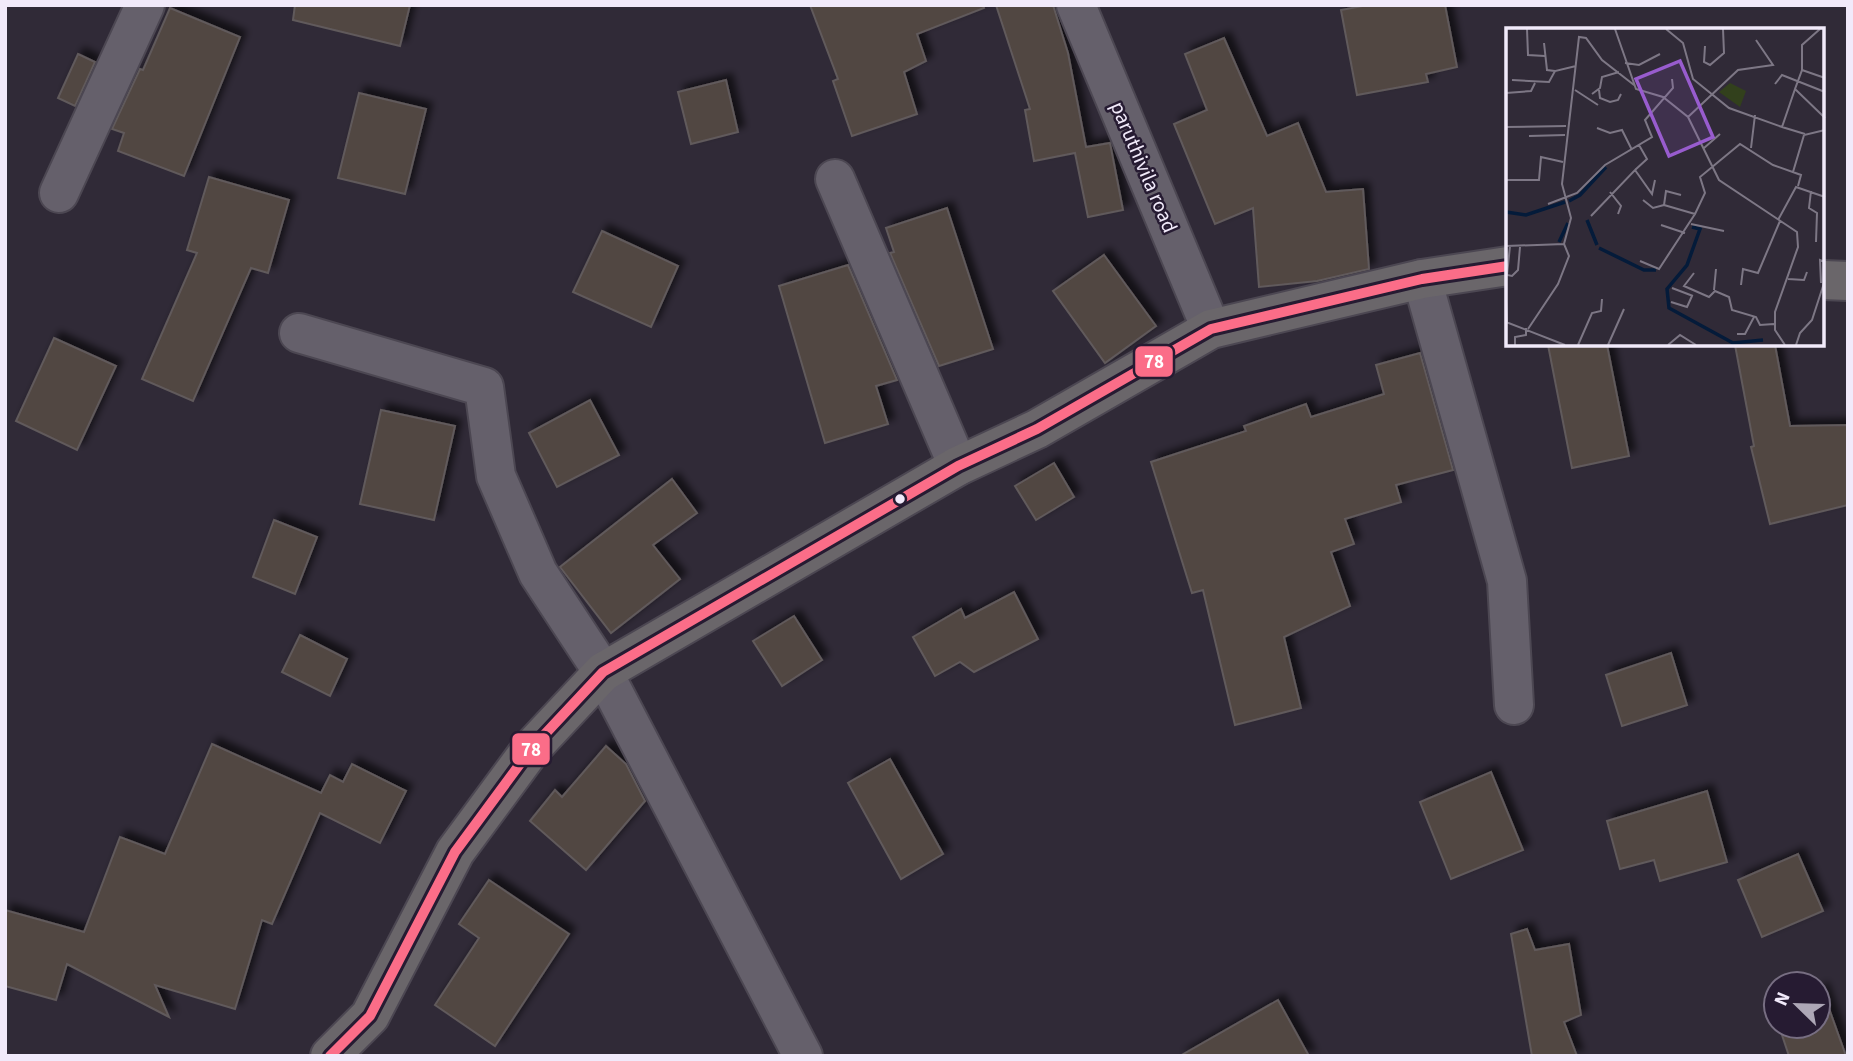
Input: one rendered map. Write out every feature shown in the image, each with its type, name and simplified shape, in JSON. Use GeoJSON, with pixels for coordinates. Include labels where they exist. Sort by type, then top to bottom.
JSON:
{"type":"FeatureCollection","features":[{"type":"Feature","properties":{"kind":"main road"},"geometry":{"type":"LineString","coordinates":[[330,1056],[370,1016],[455,852],[531,749],[603,672],[958,466],[1037,429],[1211,329],[1422,279],[1506,266]]}},
{"type":"Feature","properties":{"kind":"main road"},"geometry":{"type":"LineString","coordinates":[[1825,279],[1848,281]]}},
{"type":"Feature","properties":{"kind":"street"},"geometry":{"type":"LineString","coordinates":[[59,193],[145,5]]}},
{"type":"Feature","properties":{"kind":"street","name":"paruthivila road"},"geometry":{"type":"LineString","coordinates":[[1076,5],[1211,329]]}},
{"type":"Feature","properties":{"kind":"street"},"geometry":{"type":"LineString","coordinates":[[835,179],[958,466]]}},
{"type":"Feature","properties":{"kind":"street"},"geometry":{"type":"LineString","coordinates":[[1422,279],[1507,581],[1514,705]]}},
{"type":"Feature","properties":{"kind":"street"},"geometry":{"type":"LineString","coordinates":[[299,333],[484,387],[496,476],[538,573],[603,672],[803,1056]]}},
{"type":"Feature","properties":{"kind":"building"},"geometry":{"type":"Polygon","coordinates":[[[295,5],[410,5],[400,46],[293,20],[295,5]]]}},
{"type":"Feature","properties":{"kind":"building"},"geometry":{"type":"Polygon","coordinates":[[[810,5],[983,5],[984,8],[917,34],[926,61],[904,72],[917,114],[852,136],[833,81],[838,79],[810,5]]]}},
{"type":"Feature","properties":{"kind":"building"},"geometry":{"type":"Polygon","coordinates":[[[996,5],[1053,5],[1068,53],[1086,147],[1110,143],[1123,210],[1088,217],[1075,153],[1034,161],[1025,110],[1030,109],[996,5]]]}},
{"type":"Feature","properties":{"kind":"building"},"geometry":{"type":"Polygon","coordinates":[[[1368,5],[1445,5],[1457,67],[1426,74],[1428,82],[1357,95],[1341,10],[1368,5]]]}},
{"type":"Feature","properties":{"kind":"building"},"geometry":{"type":"Polygon","coordinates":[[[170,8],[240,37],[184,176],[118,151],[124,133],[112,129],[140,69],[143,70],[170,8]]]}},
{"type":"Feature","properties":{"kind":"building"},"geometry":{"type":"Polygon","coordinates":[[[1224,38],[1267,136],[1298,123],[1326,192],[1363,189],[1369,269],[1317,281],[1259,287],[1253,208],[1215,224],[1174,124],[1207,110],[1185,54],[1224,38]]]}},
{"type":"Feature","properties":{"kind":"building"},"geometry":{"type":"Polygon","coordinates":[[[78,54],[95,62],[75,106],[58,98],[78,54]]]}},
{"type":"Feature","properties":{"kind":"building"},"geometry":{"type":"Polygon","coordinates":[[[726,80],[738,132],[691,144],[678,92],[726,80]]]}},
{"type":"Feature","properties":{"kind":"building"},"geometry":{"type":"Polygon","coordinates":[[[359,93],[426,109],[405,194],[338,178],[359,93]]]}},
{"type":"Feature","properties":{"kind":"building"},"geometry":{"type":"Polygon","coordinates":[[[209,177],[289,200],[268,273],[251,268],[193,401],[142,379],[197,253],[187,250],[209,177]]]}},
{"type":"Feature","properties":{"kind":"building"},"geometry":{"type":"Polygon","coordinates":[[[947,208],[993,349],[939,366],[890,253],[894,252],[886,228],[947,208]]]}},
{"type":"Feature","properties":{"kind":"building"},"geometry":{"type":"Polygon","coordinates":[[[602,231],[678,266],[651,327],[573,292],[602,231]]]}},
{"type":"Feature","properties":{"kind":"building"},"geometry":{"type":"Polygon","coordinates":[[[1104,255],[1156,326],[1105,363],[1053,291],[1104,255]]]}},
{"type":"Feature","properties":{"kind":"building"},"geometry":{"type":"Polygon","coordinates":[[[848,265],[897,380],[876,386],[888,424],[825,443],[779,286],[848,265]]]}},
{"type":"Feature","properties":{"kind":"building"},"geometry":{"type":"Polygon","coordinates":[[[54,338],[116,366],[77,450],[16,421],[54,338]]]}},
{"type":"Feature","properties":{"kind":"building"},"geometry":{"type":"Polygon","coordinates":[[[1548,346],[1607,346],[1629,456],[1572,468],[1548,346]]]}},
{"type":"Feature","properties":{"kind":"building"},"geometry":{"type":"Polygon","coordinates":[[[1735,346],[1775,346],[1790,426],[1848,425],[1848,505],[1770,524],[1751,447],[1754,446],[1735,346]]]}},
{"type":"Feature","properties":{"kind":"building"},"geometry":{"type":"Polygon","coordinates":[[[1420,353],[1453,470],[1396,485],[1401,502],[1345,519],[1354,544],[1331,552],[1350,606],[1284,637],[1301,708],[1235,725],[1203,590],[1192,593],[1151,462],[1246,431],[1244,426],[1306,404],[1311,417],[1384,394],[1376,365],[1420,353]]]}},
{"type":"Feature","properties":{"kind":"building"},"geometry":{"type":"Polygon","coordinates":[[[590,400],[619,455],[557,487],[529,433],[590,400]]]}},
{"type":"Feature","properties":{"kind":"building"},"geometry":{"type":"Polygon","coordinates":[[[381,410],[455,426],[434,520],[360,504],[381,410]]]}},
{"type":"Feature","properties":{"kind":"building"},"geometry":{"type":"Polygon","coordinates":[[[1054,463],[1074,497],[1036,520],[1015,486],[1054,463]]]}},
{"type":"Feature","properties":{"kind":"building"},"geometry":{"type":"Polygon","coordinates":[[[672,479],[697,513],[653,545],[680,579],[611,633],[560,567],[672,479]]]}},
{"type":"Feature","properties":{"kind":"building"},"geometry":{"type":"Polygon","coordinates":[[[274,520],[317,537],[295,594],[253,577],[274,520]]]}},
{"type":"Feature","properties":{"kind":"building"},"geometry":{"type":"Polygon","coordinates":[[[1014,592],[1038,639],[974,672],[960,662],[935,676],[913,637],[961,609],[965,618],[1014,592]]]}},
{"type":"Feature","properties":{"kind":"building"},"geometry":{"type":"Polygon","coordinates":[[[794,616],[822,660],[782,686],[753,641],[794,616]]]}},
{"type":"Feature","properties":{"kind":"building"},"geometry":{"type":"Polygon","coordinates":[[[300,635],[347,659],[330,696],[282,672],[300,635]]]}},
{"type":"Feature","properties":{"kind":"building"},"geometry":{"type":"Polygon","coordinates":[[[1671,653],[1687,705],[1622,726],[1606,675],[1671,653]]]}},
{"type":"Feature","properties":{"kind":"building"},"geometry":{"type":"Polygon","coordinates":[[[212,744],[321,793],[330,775],[343,782],[352,764],[406,791],[380,843],[320,813],[272,924],[262,920],[235,1009],[155,985],[169,1017],[67,964],[56,1000],[5,986],[5,910],[84,932],[120,837],[165,854],[212,744]]]}},
{"type":"Feature","properties":{"kind":"building"},"geometry":{"type":"Polygon","coordinates":[[[606,746],[626,764],[645,801],[586,870],[530,821],[555,790],[562,797],[606,746]]]}},
{"type":"Feature","properties":{"kind":"building"},"geometry":{"type":"Polygon","coordinates":[[[890,759],[943,854],[901,879],[848,783],[890,759]]]}},
{"type":"Feature","properties":{"kind":"building"},"geometry":{"type":"Polygon","coordinates":[[[1491,772],[1523,850],[1451,879],[1420,802],[1491,772]]]}},
{"type":"Feature","properties":{"kind":"building"},"geometry":{"type":"Polygon","coordinates":[[[1707,791],[1727,862],[1660,881],[1654,860],[1620,869],[1607,821],[1707,791]]]}},
{"type":"Feature","properties":{"kind":"building"},"geometry":{"type":"Polygon","coordinates":[[[1798,854],[1823,911],[1762,937],[1738,880],[1798,854]]]}},
{"type":"Feature","properties":{"kind":"building"},"geometry":{"type":"Polygon","coordinates":[[[489,880],[569,934],[495,1046],[435,1005],[479,938],[459,924],[489,880]]]}},
{"type":"Feature","properties":{"kind":"building"},"geometry":{"type":"Polygon","coordinates":[[[1527,929],[1535,950],[1569,944],[1581,1015],[1564,1022],[1577,1056],[1532,1056],[1511,934],[1527,929]]]}},
{"type":"Feature","properties":{"kind":"building"},"geometry":{"type":"Polygon","coordinates":[[[1278,1000],[1309,1056],[1180,1056],[1278,1000]]]}},
{"type":"Feature","properties":{"kind":"building"},"geometry":{"type":"Polygon","coordinates":[[[1832,1017],[1846,1056],[1789,1056],[1784,1040],[1832,1040],[1832,1017]]]}},
{"type":"Feature","properties":{"kind":"transit line","name":"78"},"geometry":{"type":"LineString","coordinates":[[330,1056],[370,1016],[455,852],[531,749],[603,672],[958,466],[1037,429],[1211,329],[1422,279],[1506,266]]}}]}
